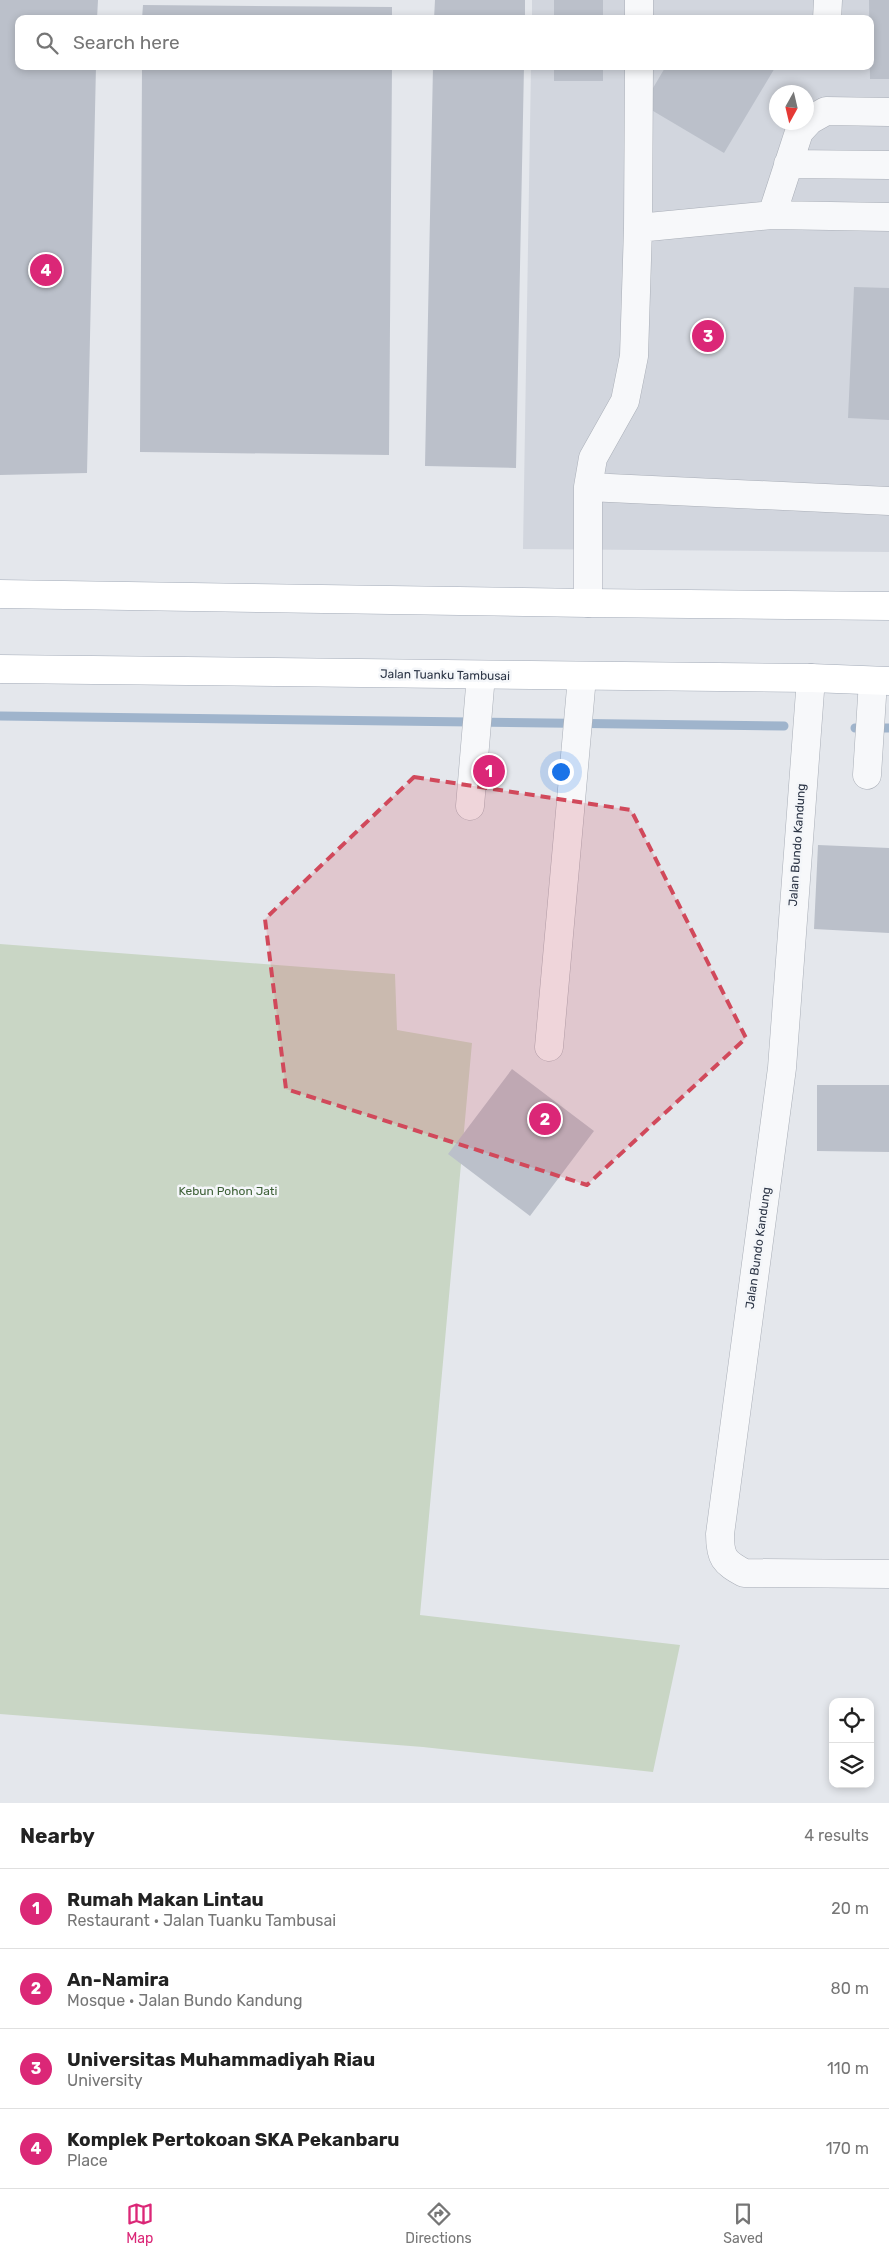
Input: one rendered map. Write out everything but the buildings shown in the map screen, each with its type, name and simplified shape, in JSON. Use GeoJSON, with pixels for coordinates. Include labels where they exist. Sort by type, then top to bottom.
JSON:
{"type":"FeatureCollection","features":[{"type":"Feature","properties":{"kind":"main road"},"geometry":{"type":"LineString","coordinates":[[0,594],[889,606]]}},
{"type":"Feature","properties":{"kind":"main road","name":"Jalan Tuanku Tambusai"},"geometry":{"type":"LineString","coordinates":[[0,669],[582,677],[811,678],[881,681]]}},
{"type":"Feature","properties":{"kind":"street"},"geometry":{"type":"LineString","coordinates":[[639,0],[639,15]]}},
{"type":"Feature","properties":{"kind":"street"},"geometry":{"type":"LineString","coordinates":[[827,15],[828,0]]}},
{"type":"Feature","properties":{"kind":"street"},"geometry":{"type":"LineString","coordinates":[[588,603],[588,487],[594,458],[625,401],[634,356],[638,228],[639,70]]}},
{"type":"Feature","properties":{"kind":"street"},"geometry":{"type":"LineString","coordinates":[[772,215],[799,132],[810,120],[826,111],[889,112]]}},
{"type":"Feature","properties":{"kind":"street"},"geometry":{"type":"LineString","coordinates":[[788,164],[889,165]]}},
{"type":"Feature","properties":{"kind":"street"},"geometry":{"type":"LineString","coordinates":[[638,228],[772,215],[889,218]]}},
{"type":"Feature","properties":{"kind":"street"},"geometry":{"type":"LineString","coordinates":[[588,487],[889,501]]}},
{"type":"Feature","properties":{"kind":"street"},"geometry":{"type":"LineString","coordinates":[[470,806],[481,675]]}},
{"type":"Feature","properties":{"kind":"street"},"geometry":{"type":"LineString","coordinates":[[550,1047],[582,677]]}},
{"type":"Feature","properties":{"kind":"street","name":"Jalan Bundo Kandung"},"geometry":{"type":"LineString","coordinates":[[811,678],[803,765],[782,1068],[720,1534],[720,1552],[729,1565],[744,1573],[889,1574]]}},
{"type":"Feature","properties":{"kind":"street"},"geometry":{"type":"LineString","coordinates":[[867,776],[881,681]]}},
{"type":"Feature","properties":{"kind":"highlighted area"},"geometry":{"type":"Polygon","coordinates":[[[414,777],[631,810],[746,1038],[587,1185],[286,1089],[265,919],[414,777]]]}},
{"type":"Feature","properties":{"kind":"shaded area"},"geometry":{"type":"Polygon","coordinates":[[[532,0],[889,0],[889,552],[523,549],[531,70],[874,70],[874,15],[532,15],[532,0]]]}},
{"type":"Feature","properties":{"kind":"green space","name":"Kebun Pohon Jati"},"geometry":{"type":"Polygon","coordinates":[[[0,944],[395,974],[397,1030],[472,1043],[420,1615],[680,1645],[653,1772],[423,1747],[0,1714],[0,944]]]}},
{"type":"Feature","properties":{"kind":"waterway"},"geometry":{"type":"LineString","coordinates":[[0,716],[784,726]]}},
{"type":"Feature","properties":{"kind":"waterway"},"geometry":{"type":"LineString","coordinates":[[855,728],[889,728]]}},
{"type":"Feature","properties":{"kind":"place","name":"Komplek Pertokoan SKA Pekanbaru"},"geometry":{"type":"Point","coordinates":[46,270]}},
{"type":"Feature","properties":{"kind":"place","name":"Universitas Muhammadiyah Riau"},"geometry":{"type":"Point","coordinates":[708,336]}},
{"type":"Feature","properties":{"kind":"place","name":"Rumah Makan Lintau"},"geometry":{"type":"Point","coordinates":[489,771]}},
{"type":"Feature","properties":{"kind":"place","name":"An-Namira"},"geometry":{"type":"Point","coordinates":[545,1119]}}]}
